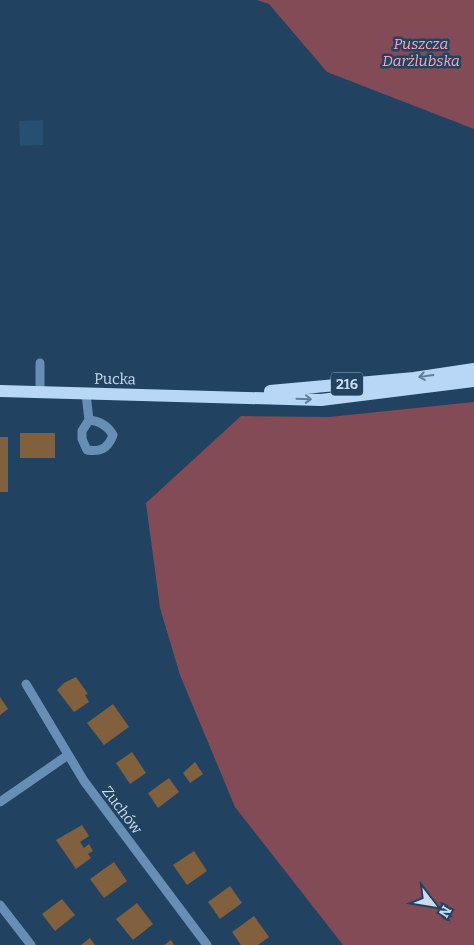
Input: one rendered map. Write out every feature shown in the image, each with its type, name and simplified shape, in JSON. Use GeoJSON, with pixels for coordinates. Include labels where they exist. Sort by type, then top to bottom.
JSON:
{"type":"FeatureCollection","features":[{"type":"Feature","properties":{"kind":"main road","name":"216"},"geometry":{"type":"LineString","coordinates":[[221,396],[414,378],[474,369]]}},
{"type":"Feature","properties":{"kind":"main road","name":"216"},"geometry":{"type":"LineString","coordinates":[[221,396],[321,400],[474,381]]}},
{"type":"Feature","properties":{"kind":"main road","name":"Pucka"},"geometry":{"type":"LineString","coordinates":[[3,393],[221,396]]}},
{"type":"Feature","properties":{"kind":"street"},"geometry":{"type":"LineString","coordinates":[[40,363],[40,393]]}},
{"type":"Feature","properties":{"kind":"street"},"geometry":{"type":"LineString","coordinates":[[86,394],[89,420]]}},
{"type":"Feature","properties":{"kind":"street","name":"Zuchów"},"geometry":{"type":"LineString","coordinates":[[26,684],[84,782],[207,945]]}},
{"type":"Feature","properties":{"kind":"street"},"geometry":{"type":"LineString","coordinates":[[0,802],[68,755]]}},
{"type":"Feature","properties":{"kind":"street"},"geometry":{"type":"LineString","coordinates":[[0,905],[31,945]]}},
{"type":"Feature","properties":{"kind":"shaded area"},"geometry":{"type":"Polygon","coordinates":[[[43,120],[43,145],[20,146],[19,121],[43,120]]]}},
{"type":"Feature","properties":{"kind":"green space","name":"Puszcza Darżlubska"},"geometry":{"type":"Polygon","coordinates":[[[257,0],[474,0],[474,129],[327,72],[269,4],[257,0]]]}},
{"type":"Feature","properties":{"kind":"green space"},"geometry":{"type":"Polygon","coordinates":[[[474,402],[474,945],[343,945],[235,807],[180,675],[160,608],[146,503],[241,416],[329,417],[474,402]]]}},
{"type":"Feature","properties":{"kind":"building"},"geometry":{"type":"Polygon","coordinates":[[[20,433],[55,433],[55,458],[20,458],[20,433]]]}},
{"type":"Feature","properties":{"kind":"building"},"geometry":{"type":"Polygon","coordinates":[[[0,437],[8,437],[8,492],[0,492],[0,437]]]}},
{"type":"Feature","properties":{"kind":"building"},"geometry":{"type":"Polygon","coordinates":[[[76,677],[88,694],[85,695],[89,702],[74,712],[57,690],[64,683],[76,677]]]}},
{"type":"Feature","properties":{"kind":"building"},"geometry":{"type":"Polygon","coordinates":[[[0,697],[8,709],[0,715],[0,697]]]}},
{"type":"Feature","properties":{"kind":"building"},"geometry":{"type":"Polygon","coordinates":[[[113,704],[129,727],[104,745],[87,723],[113,704]]]}},
{"type":"Feature","properties":{"kind":"building"},"geometry":{"type":"Polygon","coordinates":[[[132,752],[146,773],[130,784],[116,763],[132,752]]]}},
{"type":"Feature","properties":{"kind":"building"},"geometry":{"type":"Polygon","coordinates":[[[195,762],[203,774],[190,783],[183,773],[195,762]]]}},
{"type":"Feature","properties":{"kind":"building"},"geometry":{"type":"Polygon","coordinates":[[[169,778],[179,792],[158,808],[148,793],[169,778]]]}},
{"type":"Feature","properties":{"kind":"building"},"geometry":{"type":"Polygon","coordinates":[[[82,825],[89,836],[80,842],[84,848],[89,844],[93,851],[88,854],[91,858],[76,869],[56,840],[82,825]]]}},
{"type":"Feature","properties":{"kind":"building"},"geometry":{"type":"Polygon","coordinates":[[[194,851],[207,871],[187,885],[173,865],[194,851]]]}},
{"type":"Feature","properties":{"kind":"building"},"geometry":{"type":"Polygon","coordinates":[[[114,862],[127,881],[104,898],[90,879],[114,862]]]}},
{"type":"Feature","properties":{"kind":"building"},"geometry":{"type":"Polygon","coordinates":[[[230,886],[242,903],[220,919],[208,902],[230,886]]]}},
{"type":"Feature","properties":{"kind":"building"},"geometry":{"type":"Polygon","coordinates":[[[62,899],[75,915],[55,931],[42,914],[62,899]]]}},
{"type":"Feature","properties":{"kind":"building"},"geometry":{"type":"Polygon","coordinates":[[[137,903],[153,924],[133,940],[116,919],[137,903]]]}},
{"type":"Feature","properties":{"kind":"building"},"geometry":{"type":"Polygon","coordinates":[[[254,916],[269,937],[258,945],[241,945],[232,932],[254,916]]]}},
{"type":"Feature","properties":{"kind":"building"},"geometry":{"type":"Polygon","coordinates":[[[90,938],[95,945],[81,945],[90,938]]]}},
{"type":"Feature","properties":{"kind":"building"},"geometry":{"type":"Polygon","coordinates":[[[171,940],[174,945],[164,945],[171,940]]]}}]}
